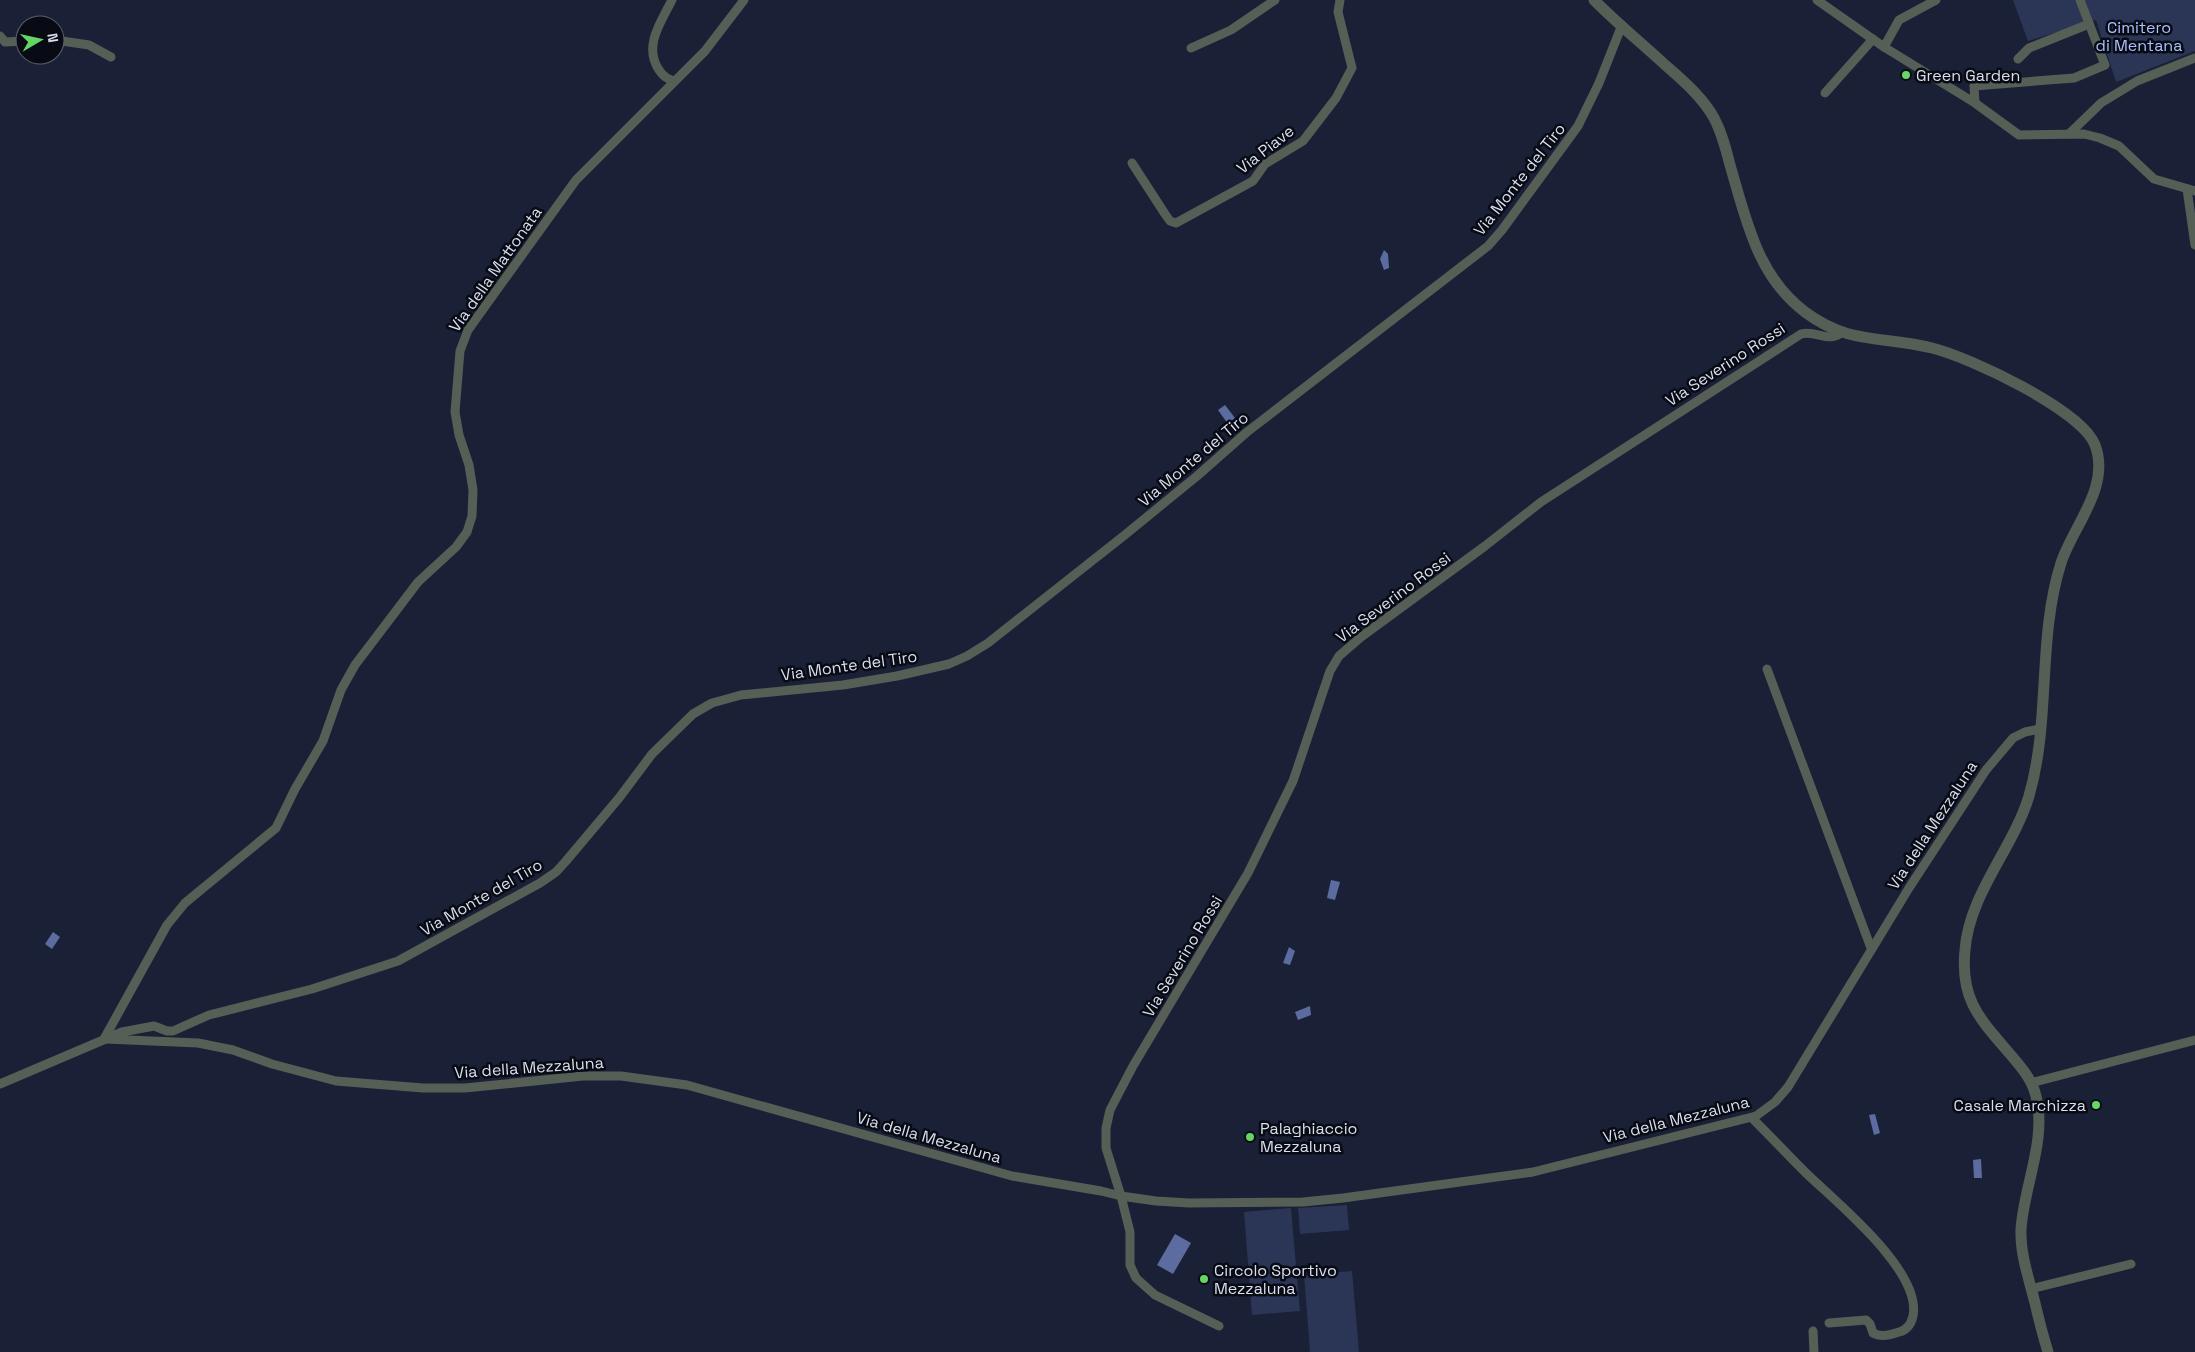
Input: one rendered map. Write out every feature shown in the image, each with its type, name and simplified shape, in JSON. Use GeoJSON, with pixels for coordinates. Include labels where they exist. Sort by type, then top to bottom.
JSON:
{"type":"FeatureCollection","features":[{"type":"Feature","properties":{"kind":"street"},"geometry":{"type":"LineString","coordinates":[[672,0],[653,40],[652,49],[653,58],[659,70],[669,80],[674,82]]}},
{"type":"Feature","properties":{"kind":"street","name":"Via della Mattonata"},"geometry":{"type":"LineString","coordinates":[[104,1039],[167,925],[178,910],[214,878],[271,834],[278,825],[295,789],[323,741],[341,690],[354,664],[418,582],[462,541],[470,524],[473,504],[472,477],[456,418],[459,356],[464,338],[576,180],[705,51],[744,0]]}},
{"type":"Feature","properties":{"kind":"street"},"geometry":{"type":"LineString","coordinates":[[1191,48],[1231,30],[1275,0]]}},
{"type":"Feature","properties":{"kind":"street","name":"Via Piave"},"geometry":{"type":"LineString","coordinates":[[1132,163],[1165,214],[1176,223],[1253,181],[1265,164],[1303,141],[1336,98],[1347,79],[1352,68],[1338,12],[1340,0]]}},
{"type":"Feature","properties":{"kind":"street"},"geometry":{"type":"LineString","coordinates":[[1594,0],[1690,88],[1712,114],[1721,135],[1754,245],[1774,280],[1797,306],[1823,324],[1841,333],[1865,339],[1924,346],[1966,358],[2065,413],[2080,424],[2092,438],[2098,458],[2096,481],[2088,508],[2067,547],[2059,571],[2048,626],[2040,729],[2027,801],[1974,911],[1964,954],[1967,989],[1974,1009],[1986,1027],[2021,1066],[2032,1083],[2038,1106],[2038,1128],[2021,1231],[2023,1257],[2048,1352]]}},
{"type":"Feature","properties":{"kind":"street"},"geometry":{"type":"LineString","coordinates":[[1818,0],[1884,47],[1975,103],[2019,135],[2084,134],[2119,146],[2154,178],[2191,190],[2195,245]]}},
{"type":"Feature","properties":{"kind":"street"},"geometry":{"type":"LineString","coordinates":[[1884,47],[1899,20],[1936,0]]}},
{"type":"Feature","properties":{"kind":"street"},"geometry":{"type":"LineString","coordinates":[[1975,103],[1974,86],[2074,78],[2105,66],[2080,0]]}},
{"type":"Feature","properties":{"kind":"street"},"geometry":{"type":"LineString","coordinates":[[2018,59],[2029,48],[2089,24]]}},
{"type":"Feature","properties":{"kind":"street","name":"Via Monte del Tiro"},"geometry":{"type":"LineString","coordinates":[[104,1039],[145,1026],[154,1026],[167,1031],[173,1031],[209,1015],[312,989],[398,961],[540,883],[556,872],[576,850],[666,738],[693,714],[712,703],[749,694],[843,685],[897,676],[948,664],[978,650],[1126,534],[1247,432],[1492,242],[1578,126],[1599,84],[1622,25]]}},
{"type":"Feature","properties":{"kind":"street"},"geometry":{"type":"LineString","coordinates":[[0,36],[5,42],[15,42]]}},
{"type":"Feature","properties":{"kind":"street"},"geometry":{"type":"LineString","coordinates":[[1825,93],[1873,39]]}},
{"type":"Feature","properties":{"kind":"street"},"geometry":{"type":"LineString","coordinates":[[65,42],[88,45],[112,57]]}},
{"type":"Feature","properties":{"kind":"street"},"geometry":{"type":"LineString","coordinates":[[2069,134],[2101,103],[2137,81],[2195,58]]}},
{"type":"Feature","properties":{"kind":"street","name":"Via Severino Rossi"},"geometry":{"type":"LineString","coordinates":[[1121,1196],[1106,1148],[1106,1128],[1110,1110],[1132,1066],[1232,902],[1257,856],[1293,781],[1330,671],[1339,656],[1366,633],[1485,546],[1550,495],[1795,337],[1808,332],[1833,338],[1841,333]]}},
{"type":"Feature","properties":{"kind":"street"},"geometry":{"type":"LineString","coordinates":[[1766,669],[1871,948]]}},
{"type":"Feature","properties":{"kind":"street","name":"Via della Mezzaluna"},"geometry":{"type":"LineString","coordinates":[[0,1084],[104,1039],[198,1043],[233,1050],[326,1079],[423,1088],[502,1086],[583,1076],[644,1078],[686,1085],[1012,1176],[1156,1201],[1205,1203],[1303,1202],[1533,1172],[1752,1118],[1773,1105],[1788,1087],[1871,948],[1961,806],[2002,749],[2017,736],[2040,729]]}},
{"type":"Feature","properties":{"kind":"street"},"geometry":{"type":"LineString","coordinates":[[2032,1083],[2195,1040]]}},
{"type":"Feature","properties":{"kind":"street"},"geometry":{"type":"LineString","coordinates":[[1752,1118],[1877,1241],[1897,1267],[1911,1294],[1914,1309],[1913,1318],[1910,1326],[1902,1332],[1875,1335],[1866,1320],[1829,1323]]}},
{"type":"Feature","properties":{"kind":"street"},"geometry":{"type":"LineString","coordinates":[[1121,1196],[1130,1232],[1130,1265],[1138,1281],[1155,1295],[1219,1326]]}},
{"type":"Feature","properties":{"kind":"street"},"geometry":{"type":"LineString","coordinates":[[2031,1290],[2131,1264]]}},
{"type":"Feature","properties":{"kind":"street"},"geometry":{"type":"LineString","coordinates":[[1813,1331],[1814,1352]]}},
{"type":"Feature","properties":{"kind":"green space","name":"Cimitero di Mentana"},"geometry":{"type":"Polygon","coordinates":[[[2013,0],[2195,0],[2195,51],[2116,82],[2096,20],[2028,41],[2013,0]]]}},
{"type":"Feature","properties":{"kind":"green space"},"geometry":{"type":"Polygon","coordinates":[[[1347,1205],[1349,1230],[1300,1234],[1298,1208],[1347,1205]]]}},
{"type":"Feature","properties":{"kind":"green space"},"geometry":{"type":"Polygon","coordinates":[[[1291,1208],[1300,1311],[1252,1315],[1244,1212],[1291,1208]]]}},
{"type":"Feature","properties":{"kind":"green space"},"geometry":{"type":"Polygon","coordinates":[[[1352,1271],[1359,1352],[1310,1352],[1304,1275],[1352,1271]]]}},
{"type":"Feature","properties":{"kind":"shaded area"},"geometry":{"type":"Polygon","coordinates":[[[1384,250],[1388,254],[1389,268],[1384,270],[1380,259],[1384,250]]]}},
{"type":"Feature","properties":{"kind":"shaded area"},"geometry":{"type":"Polygon","coordinates":[[[1225,405],[1235,418],[1228,424],[1218,410],[1225,405]]]}},
{"type":"Feature","properties":{"kind":"shaded area"},"geometry":{"type":"Polygon","coordinates":[[[1331,880],[1340,882],[1335,900],[1327,898],[1331,880]]]}},
{"type":"Feature","properties":{"kind":"shaded area"},"geometry":{"type":"Polygon","coordinates":[[[53,932],[60,937],[52,949],[45,944],[53,932]]]}},
{"type":"Feature","properties":{"kind":"shaded area"},"geometry":{"type":"Polygon","coordinates":[[[1289,947],[1295,951],[1290,965],[1283,963],[1289,947]]]}},
{"type":"Feature","properties":{"kind":"shaded area"},"geometry":{"type":"Polygon","coordinates":[[[1310,1006],[1311,1015],[1298,1020],[1295,1012],[1310,1006]]]}},
{"type":"Feature","properties":{"kind":"shaded area"},"geometry":{"type":"Polygon","coordinates":[[[1875,1114],[1880,1133],[1874,1135],[1869,1115],[1875,1114]]]}},
{"type":"Feature","properties":{"kind":"shaded area"},"geometry":{"type":"Polygon","coordinates":[[[1981,1159],[1982,1178],[1974,1178],[1973,1160],[1981,1159]]]}},
{"type":"Feature","properties":{"kind":"shaded area"},"geometry":{"type":"Polygon","coordinates":[[[1175,1234],[1191,1243],[1173,1274],[1157,1265],[1175,1234]]]}},
{"type":"Feature","properties":{"kind":"place","name":"Green Garden"},"geometry":{"type":"Point","coordinates":[1906,75]}},
{"type":"Feature","properties":{"kind":"place","name":"Casale Marchizza"},"geometry":{"type":"Point","coordinates":[2096,1105]}},
{"type":"Feature","properties":{"kind":"place","name":"Palaghiaccio Mezzaluna"},"geometry":{"type":"Point","coordinates":[1250,1137]}},
{"type":"Feature","properties":{"kind":"place","name":"Circolo Sportivo Mezzaluna"},"geometry":{"type":"Point","coordinates":[1204,1279]}}]}
